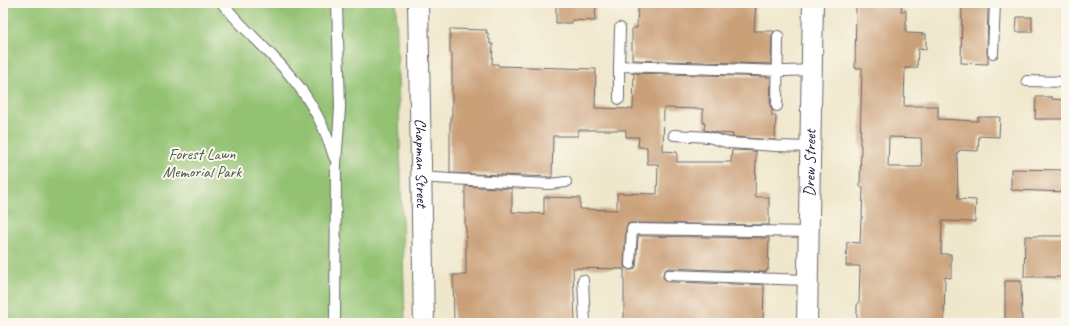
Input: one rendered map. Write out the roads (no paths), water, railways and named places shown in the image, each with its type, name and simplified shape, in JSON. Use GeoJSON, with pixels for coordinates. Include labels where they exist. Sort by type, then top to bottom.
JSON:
{"type":"FeatureCollection","features":[{"type":"Feature","properties":{"kind":"street","name":"Chapman Street"},"geometry":{"type":"LineString","coordinates":[[418,3],[424,323]]}},
{"type":"Feature","properties":{"kind":"street","name":"Drew Street"},"geometry":{"type":"LineString","coordinates":[[807,323],[813,3]]}},
{"type":"Feature","properties":{"kind":"lane"},"geometry":{"type":"LineString","coordinates":[[222,3],[294,80],[324,129],[336,164]]}},
{"type":"Feature","properties":{"kind":"lane"},"geometry":{"type":"LineString","coordinates":[[335,323],[336,164],[340,108],[337,3]]}},
{"type":"Feature","properties":{"kind":"lane"},"geometry":{"type":"LineString","coordinates":[[994,54],[995,3]]}},
{"type":"Feature","properties":{"kind":"lane"},"geometry":{"type":"LineString","coordinates":[[619,99],[620,28]]}},
{"type":"Feature","properties":{"kind":"lane"},"geometry":{"type":"LineString","coordinates":[[777,106],[778,36]]}},
{"type":"Feature","properties":{"kind":"lane"},"geometry":{"type":"LineString","coordinates":[[619,66],[812,70]]}},
{"type":"Feature","properties":{"kind":"lane"},"geometry":{"type":"LineString","coordinates":[[1027,81],[1066,82]]}},
{"type":"Feature","properties":{"kind":"lane"},"geometry":{"type":"LineString","coordinates":[[674,135],[708,137],[729,143],[810,147]]}},
{"type":"Feature","properties":{"kind":"lane"},"geometry":{"type":"LineString","coordinates":[[422,177],[550,184],[566,182]]}},
{"type":"Feature","properties":{"kind":"lane"},"geometry":{"type":"LineString","coordinates":[[630,264],[632,229],[809,232]]}},
{"type":"Feature","properties":{"kind":"lane"},"geometry":{"type":"LineString","coordinates":[[669,275],[808,280]]}},
{"type":"Feature","properties":{"kind":"lane"},"geometry":{"type":"LineString","coordinates":[[583,280],[585,323]]}},
{"type":"Feature","properties":{"kind":"park label","name":"Forest Lawn Memorial Park"},"geometry":{"type":"Point","coordinates":[202,163]}}]}
